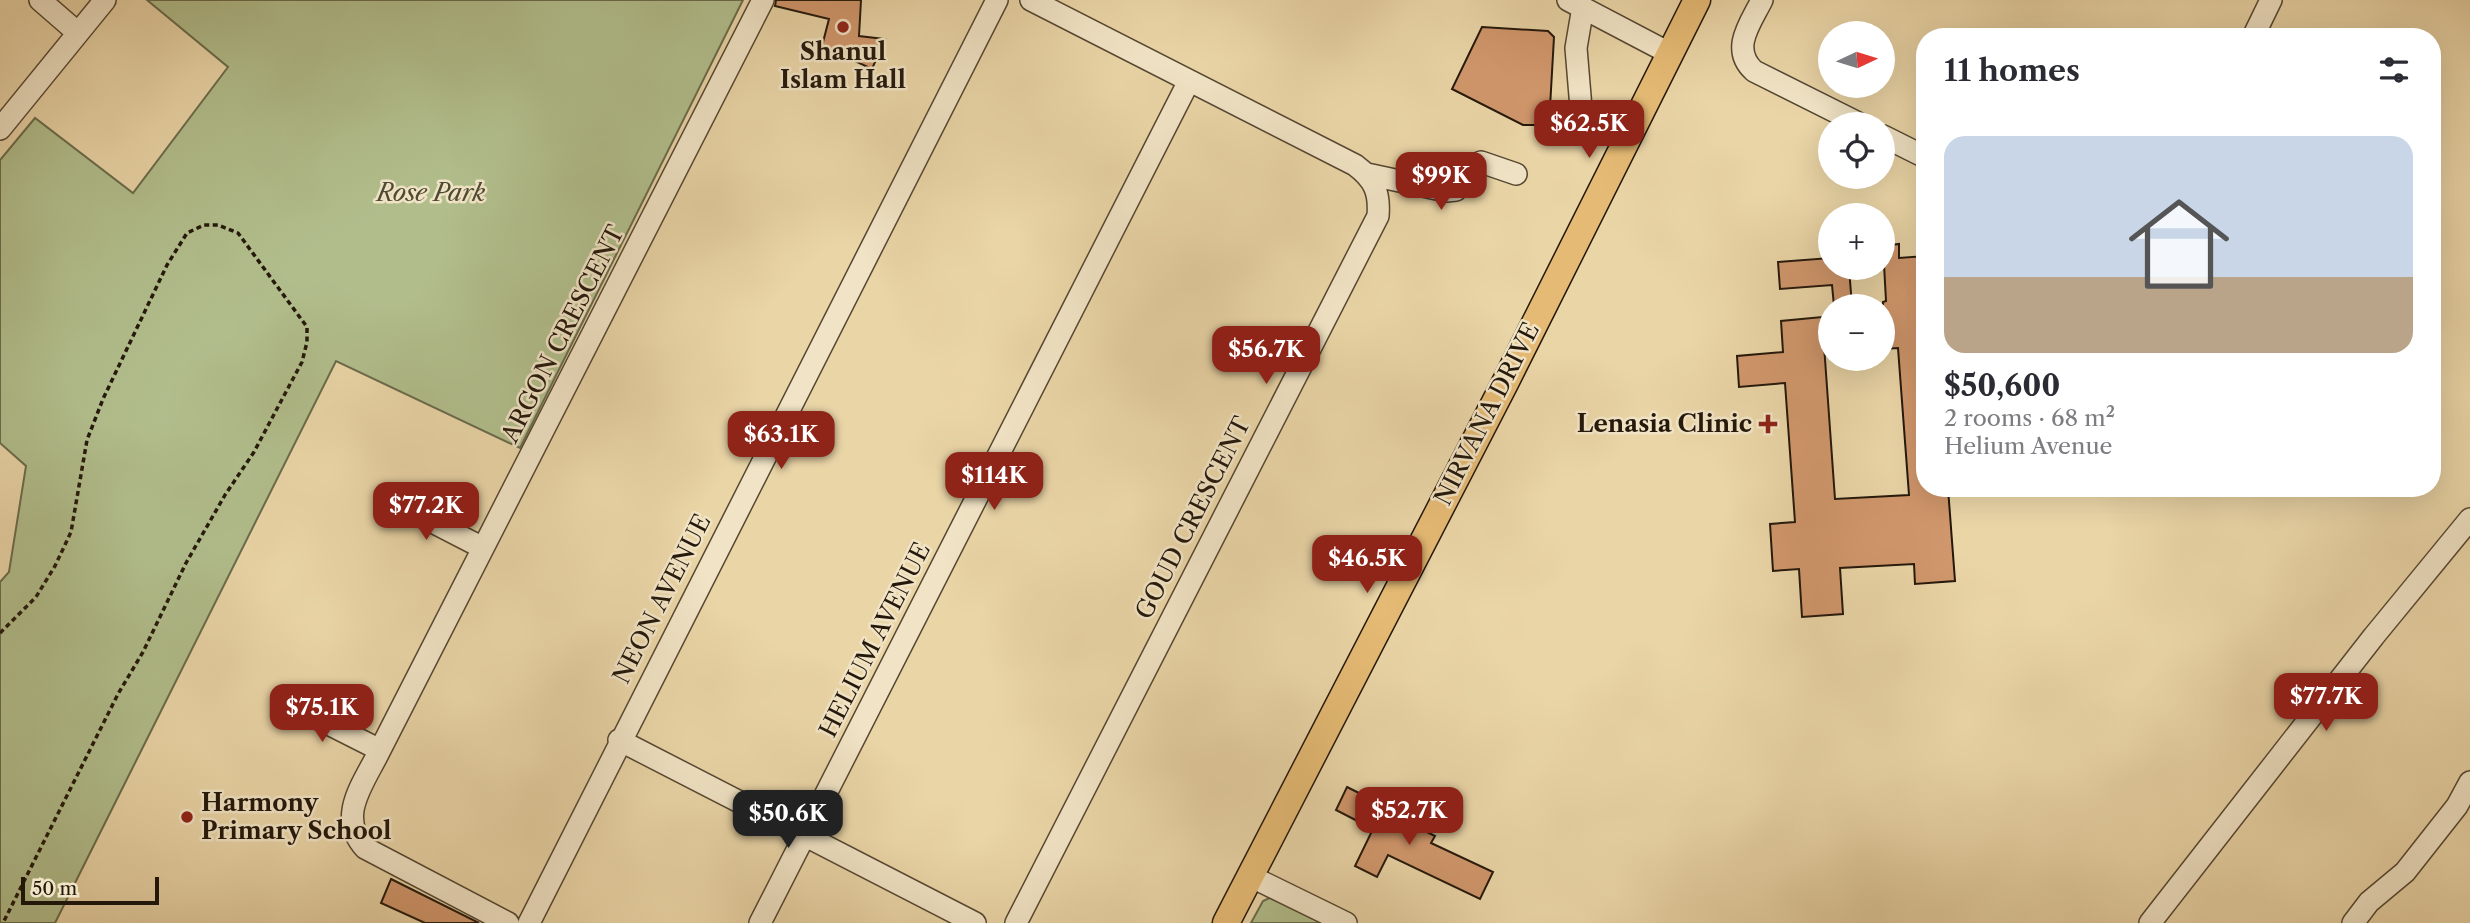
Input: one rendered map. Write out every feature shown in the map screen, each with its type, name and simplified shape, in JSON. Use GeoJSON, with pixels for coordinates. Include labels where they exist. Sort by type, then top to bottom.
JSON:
{"type":"FeatureCollection","features":[{"type":"Feature","properties":{"kind":"main road","name":"NIRVANA DRIVE"},"geometry":{"type":"LineString","coordinates":[[1226,923],[1505,383],[1697,0]]}},
{"type":"Feature","properties":{"kind":"street"},"geometry":{"type":"LineString","coordinates":[[40,0],[78,33]]}},
{"type":"Feature","properties":{"kind":"street"},"geometry":{"type":"LineString","coordinates":[[0,129],[105,0]]}},
{"type":"Feature","properties":{"kind":"street","name":"ARGON CRESCENT"},"geometry":{"type":"LineString","coordinates":[[508,923],[373,853],[358,841],[351,822],[352,810],[380,750],[763,0]]}},
{"type":"Feature","properties":{"kind":"street","name":"NEON AVENUE"},"geometry":{"type":"LineString","coordinates":[[528,923],[997,0]]}},
{"type":"Feature","properties":{"kind":"street"},"geometry":{"type":"LineString","coordinates":[[1031,0],[1355,165],[1367,174],[1446,191],[1455,190],[1472,167],[1481,162],[1516,174]]}},
{"type":"Feature","properties":{"kind":"street"},"geometry":{"type":"LineString","coordinates":[[1762,0],[1745,33],[1742,45],[1742,56],[1747,65],[1836,112]]}},
{"type":"Feature","properties":{"kind":"street"},"geometry":{"type":"LineString","coordinates":[[2258,28],[2272,0]]}},
{"type":"Feature","properties":{"kind":"street"},"geometry":{"type":"LineString","coordinates":[[1583,132],[1575,4],[1669,53]]}},
{"type":"Feature","properties":{"kind":"street","name":"HELIUM AVENUE"},"geometry":{"type":"LineString","coordinates":[[760,923],[1189,81]]}},
{"type":"Feature","properties":{"kind":"street"},"geometry":{"type":"LineString","coordinates":[[1895,142],[1916,152]]}},
{"type":"Feature","properties":{"kind":"street","name":"GOUD CRESCENT"},"geometry":{"type":"LineString","coordinates":[[1016,923],[1378,216],[1380,200],[1367,174]]}},
{"type":"Feature","properties":{"kind":"street"},"geometry":{"type":"LineString","coordinates":[[388,499],[483,548]]}},
{"type":"Feature","properties":{"kind":"street"},"geometry":{"type":"LineString","coordinates":[[2150,923],[2374,636],[2470,519]]}},
{"type":"Feature","properties":{"kind":"street"},"geometry":{"type":"LineString","coordinates":[[283,701],[380,750]]}},
{"type":"Feature","properties":{"kind":"street"},"geometry":{"type":"LineString","coordinates":[[620,740],[975,923]]}},
{"type":"Feature","properties":{"kind":"street"},"geometry":{"type":"LineString","coordinates":[[2353,923],[2369,902],[2405,872],[2457,806],[2470,782]]}},
{"type":"Feature","properties":{"kind":"street"},"geometry":{"type":"LineString","coordinates":[[1250,876],[1346,923]]}},
{"type":"Feature","properties":{"kind":"path"},"geometry":{"type":"LineString","coordinates":[[0,633],[36,597],[71,532],[87,440],[103,399],[167,265],[187,233],[204,225],[218,225],[238,233],[307,327],[307,342],[302,362],[254,453],[225,495],[186,563],[3,923]]}},
{"type":"Feature","properties":{"kind":"green space","name":"Rose Park"},"geometry":{"type":"Polygon","coordinates":[[[147,0],[743,0],[520,448],[336,361],[55,923],[0,923],[0,582],[9,572],[26,466],[0,443],[0,160],[35,118],[133,193],[228,67],[147,0]]]}},
{"type":"Feature","properties":{"kind":"green space"},"geometry":{"type":"Polygon","coordinates":[[[1274,896],[1334,923],[1251,923],[1263,901],[1274,896]]]}},
{"type":"Feature","properties":{"kind":"building","name":"Shanul Islam Hall"},"geometry":{"type":"Polygon","coordinates":[[[776,0],[861,0],[859,36],[885,39],[872,69],[822,46],[829,19],[775,6],[776,0]]]}},
{"type":"Feature","properties":{"kind":"building"},"geometry":{"type":"Polygon","coordinates":[[[1482,27],[1548,31],[1554,37],[1549,125],[1523,125],[1452,89],[1482,27]]]}},
{"type":"Feature","properties":{"kind":"building"},"geometry":{"type":"Polygon","coordinates":[[[1895,244],[1899,244],[1899,258],[1916,257],[1916,497],[1949,497],[1955,581],[1915,584],[1914,564],[1840,568],[1843,614],[1802,617],[1799,569],[1773,571],[1770,524],[1795,522],[1785,383],[1739,387],[1737,356],[1783,352],[1781,321],[1818,317],[1818,371],[1826,371],[1835,499],[1909,495],[1898,348],[1895,348],[1895,294],[1886,294],[1885,280],[1895,280],[1895,244]]]}},
{"type":"Feature","properties":{"kind":"building"},"geometry":{"type":"Polygon","coordinates":[[[1818,259],[1818,280],[1850,280],[1851,294],[1833,294],[1832,285],[1780,289],[1778,262],[1818,259]]]}},
{"type":"Feature","properties":{"kind":"building"},"geometry":{"type":"Polygon","coordinates":[[[1347,787],[1383,805],[1381,809],[1435,836],[1431,843],[1493,872],[1480,899],[1388,855],[1377,877],[1355,866],[1373,829],[1336,810],[1347,787]]]}},
{"type":"Feature","properties":{"kind":"building"},"geometry":{"type":"Polygon","coordinates":[[[391,879],[479,923],[425,923],[381,903],[391,879]]]}},
{"type":"Feature","properties":{"kind":"place","name":"Shanul Islam Hall"},"geometry":{"type":"Point","coordinates":[843,27]}},
{"type":"Feature","properties":{"kind":"place","name":"Lenasia Clinic"},"geometry":{"type":"Point","coordinates":[1768,424]}},
{"type":"Feature","properties":{"kind":"place","name":"Harmony Primary School"},"geometry":{"type":"Point","coordinates":[187,817]}}]}
